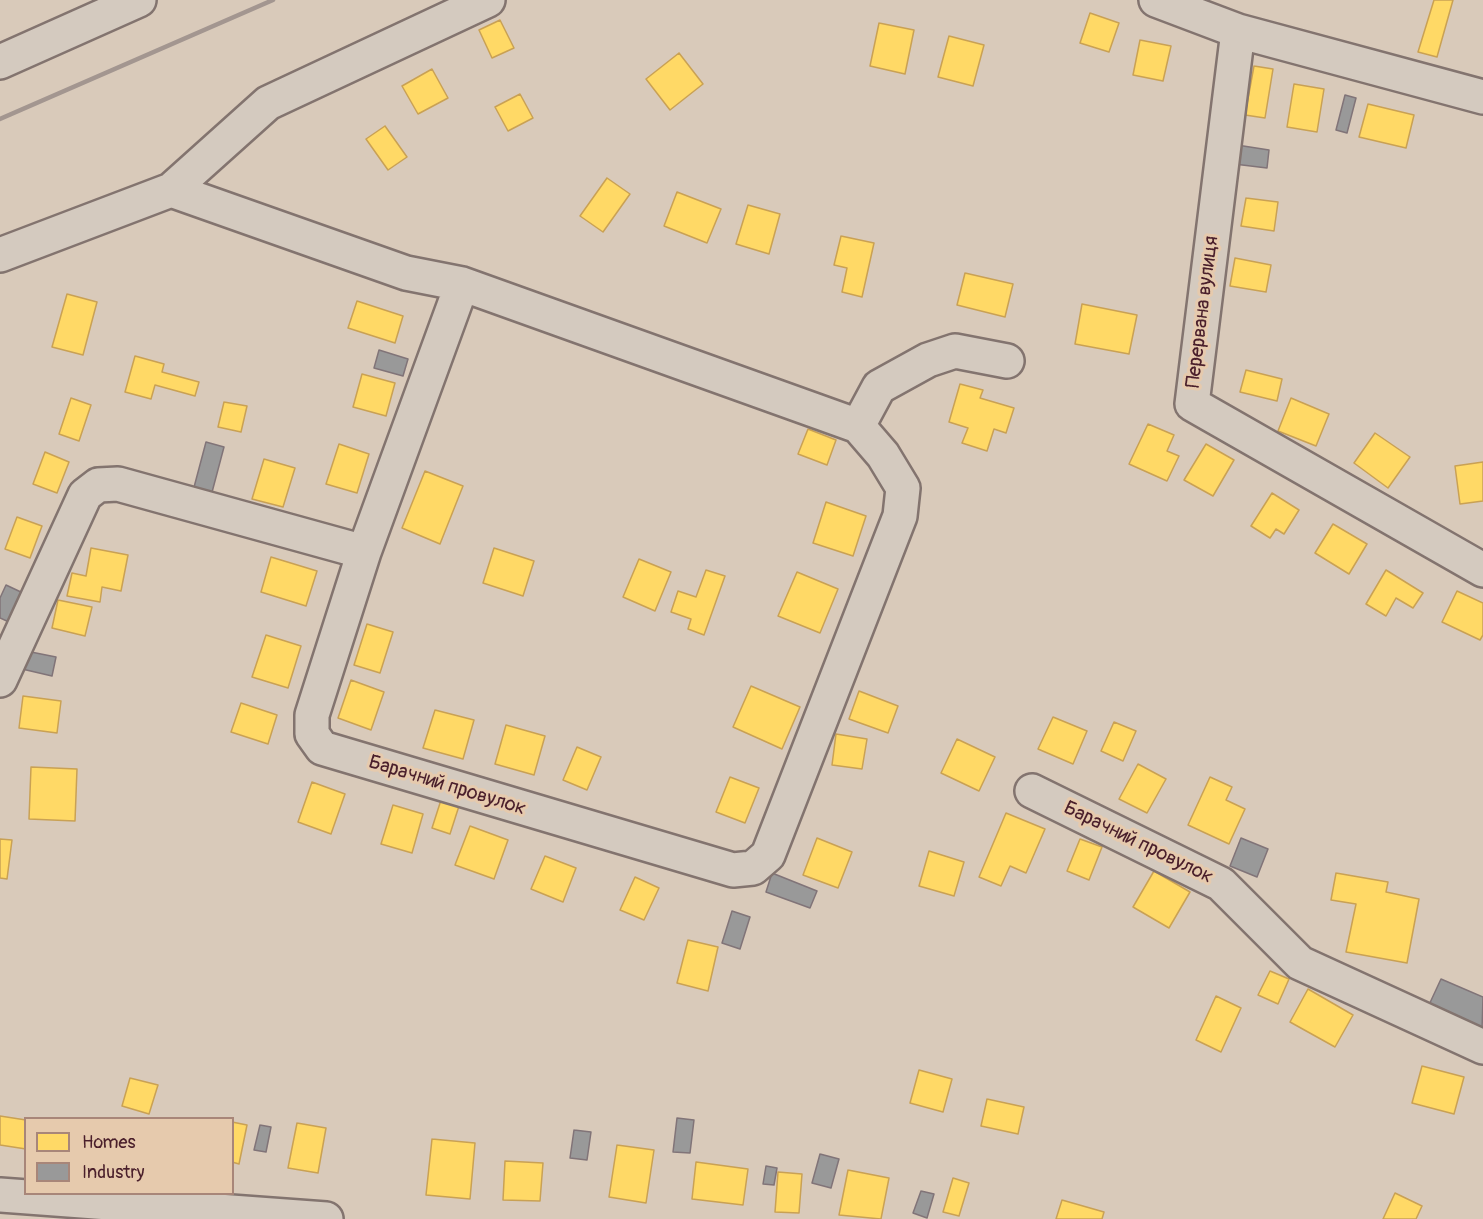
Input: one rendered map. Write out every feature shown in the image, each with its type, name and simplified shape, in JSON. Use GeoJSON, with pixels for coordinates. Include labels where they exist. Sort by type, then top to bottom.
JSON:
{"type":"FeatureCollection","features":[{"type":"Feature","properties":{"kind":"street"},"geometry":{"type":"LineString","coordinates":[[0,62],[139,0]]}},
{"type":"Feature","properties":{"kind":"street"},"geometry":{"type":"LineString","coordinates":[[0,255],[171,190],[268,103],[488,0]]}},
{"type":"Feature","properties":{"kind":"street"},"geometry":{"type":"LineString","coordinates":[[1156,0],[1238,31],[1483,97]]}},
{"type":"Feature","properties":{"kind":"street","name":"Перервана вулиця"},"geometry":{"type":"LineString","coordinates":[[1238,31],[1192,404],[1483,570]]}},
{"type":"Feature","properties":{"kind":"street"},"geometry":{"type":"LineString","coordinates":[[171,190],[406,273],[462,284],[858,426],[879,387],[928,360],[955,351],[1007,361]]}},
{"type":"Feature","properties":{"kind":"street","name":"Барачний провулок"},"geometry":{"type":"LineString","coordinates":[[462,284],[364,552],[312,714],[312,734],[322,748],[733,870],[753,868],[768,855],[900,516],[903,488],[883,455],[858,426]]}},
{"type":"Feature","properties":{"kind":"street"},"geometry":{"type":"LineString","coordinates":[[0,680],[85,495],[99,485],[118,484],[364,552]]}},
{"type":"Feature","properties":{"kind":"street","name":"Барачний провулок"},"geometry":{"type":"LineString","coordinates":[[1032,791],[1221,884],[1300,963],[1483,1047]]}},
{"type":"Feature","properties":{"kind":"street"},"geometry":{"type":"LineString","coordinates":[[0,1195],[326,1219]]}},
{"type":"Feature","properties":{"kind":"building: Homes"},"geometry":{"type":"Polygon","coordinates":[[[1434,0],[1453,0],[1437,57],[1418,52],[1434,0]]]}},
{"type":"Feature","properties":{"kind":"building: Homes"},"geometry":{"type":"Polygon","coordinates":[[[1090,13],[1119,23],[1109,52],[1080,43],[1090,13]]]}},
{"type":"Feature","properties":{"kind":"building: Homes"},"geometry":{"type":"Polygon","coordinates":[[[500,20],[514,48],[492,58],[479,30],[500,20]]]}},
{"type":"Feature","properties":{"kind":"building: Homes"},"geometry":{"type":"Polygon","coordinates":[[[879,23],[914,30],[905,74],[870,66],[879,23]]]}},
{"type":"Feature","properties":{"kind":"building: Homes"},"geometry":{"type":"Polygon","coordinates":[[[949,36],[984,45],[973,86],[938,77],[949,36]]]}},
{"type":"Feature","properties":{"kind":"building: Homes"},"geometry":{"type":"Polygon","coordinates":[[[1140,40],[1171,46],[1163,81],[1133,75],[1140,40]]]}},
{"type":"Feature","properties":{"kind":"building: Homes"},"geometry":{"type":"Polygon","coordinates":[[[679,53],[703,84],[670,110],[646,79],[679,53]]]}},
{"type":"Feature","properties":{"kind":"building: Homes"},"geometry":{"type":"Polygon","coordinates":[[[1254,66],[1273,69],[1265,118],[1245,115],[1254,66]]]}},
{"type":"Feature","properties":{"kind":"building: Homes"},"geometry":{"type":"Polygon","coordinates":[[[432,69],[448,98],[418,114],[402,86],[432,69]]]}},
{"type":"Feature","properties":{"kind":"building: Homes"},"geometry":{"type":"Polygon","coordinates":[[[1294,84],[1324,89],[1317,132],[1287,127],[1294,84]]]}},
{"type":"Feature","properties":{"kind":"building: Homes"},"geometry":{"type":"Polygon","coordinates":[[[520,94],[533,118],[508,131],[495,107],[520,94]]]}},
{"type":"Feature","properties":{"kind":"building: Homes"},"geometry":{"type":"Polygon","coordinates":[[[1368,104],[1414,115],[1406,148],[1359,137],[1368,104]]]}},
{"type":"Feature","properties":{"kind":"building: Homes"},"geometry":{"type":"Polygon","coordinates":[[[385,126],[407,157],[388,170],[366,139],[385,126]]]}},
{"type":"Feature","properties":{"kind":"building: Homes"},"geometry":{"type":"Polygon","coordinates":[[[607,178],[630,194],[603,232],[580,216],[607,178]]]}},
{"type":"Feature","properties":{"kind":"building: Homes"},"geometry":{"type":"Polygon","coordinates":[[[677,192],[721,209],[707,243],[664,226],[677,192]]]}},
{"type":"Feature","properties":{"kind":"building: Homes"},"geometry":{"type":"Polygon","coordinates":[[[1246,198],[1278,202],[1274,231],[1241,226],[1246,198]]]}},
{"type":"Feature","properties":{"kind":"building: Homes"},"geometry":{"type":"Polygon","coordinates":[[[748,205],[780,214],[769,254],[736,244],[748,205]]]}},
{"type":"Feature","properties":{"kind":"building: Homes"},"geometry":{"type":"Polygon","coordinates":[[[841,236],[874,243],[862,297],[842,292],[847,268],[834,265],[841,236]]]}},
{"type":"Feature","properties":{"kind":"building: Homes"},"geometry":{"type":"Polygon","coordinates":[[[1235,258],[1271,265],[1266,292],[1230,286],[1235,258]]]}},
{"type":"Feature","properties":{"kind":"building: Homes"},"geometry":{"type":"Polygon","coordinates":[[[965,273],[1013,284],[1005,317],[957,305],[965,273]]]}},
{"type":"Feature","properties":{"kind":"building: Homes"},"geometry":{"type":"Polygon","coordinates":[[[67,294],[97,302],[83,355],[52,347],[67,294]]]}},
{"type":"Feature","properties":{"kind":"building: Homes"},"geometry":{"type":"Polygon","coordinates":[[[357,301],[403,316],[395,343],[348,328],[357,301]]]}},
{"type":"Feature","properties":{"kind":"building: Homes"},"geometry":{"type":"Polygon","coordinates":[[[1082,304],[1137,315],[1129,354],[1075,344],[1082,304]]]}},
{"type":"Feature","properties":{"kind":"building: Homes"},"geometry":{"type":"Polygon","coordinates":[[[135,356],[164,364],[162,372],[199,382],[195,396],[155,385],[151,399],[125,392],[135,356]]]}},
{"type":"Feature","properties":{"kind":"building: Homes"},"geometry":{"type":"Polygon","coordinates":[[[1246,370],[1282,379],[1277,401],[1240,392],[1246,370]]]}},
{"type":"Feature","properties":{"kind":"building: Homes"},"geometry":{"type":"Polygon","coordinates":[[[362,374],[395,383],[386,416],[353,407],[362,374]]]}},
{"type":"Feature","properties":{"kind":"building: Homes"},"geometry":{"type":"Polygon","coordinates":[[[960,384],[983,390],[980,398],[1014,408],[1006,433],[994,429],[987,451],[962,443],[968,428],[949,422],[960,384]]]}},
{"type":"Feature","properties":{"kind":"building: Homes"},"geometry":{"type":"Polygon","coordinates":[[[71,398],[91,405],[79,441],[59,434],[71,398]]]}},
{"type":"Feature","properties":{"kind":"building: Homes"},"geometry":{"type":"Polygon","coordinates":[[[1291,398],[1329,414],[1316,446],[1278,431],[1291,398]]]}},
{"type":"Feature","properties":{"kind":"building: Homes"},"geometry":{"type":"Polygon","coordinates":[[[224,402],[247,406],[241,432],[218,427],[224,402]]]}},
{"type":"Feature","properties":{"kind":"building: Homes"},"geometry":{"type":"Polygon","coordinates":[[[1148,424],[1174,435],[1167,451],[1179,456],[1167,481],[1129,464],[1148,424]]]}},
{"type":"Feature","properties":{"kind":"building: Homes"},"geometry":{"type":"Polygon","coordinates":[[[808,429],[836,440],[827,465],[798,454],[808,429]]]}},
{"type":"Feature","properties":{"kind":"building: Homes"},"geometry":{"type":"Polygon","coordinates":[[[1375,433],[1410,457],[1388,488],[1354,463],[1375,433]]]}},
{"type":"Feature","properties":{"kind":"building: Homes"},"geometry":{"type":"Polygon","coordinates":[[[339,444],[369,454],[357,493],[326,484],[339,444]]]}},
{"type":"Feature","properties":{"kind":"building: Homes"},"geometry":{"type":"Polygon","coordinates":[[[1206,444],[1234,460],[1213,496],[1184,480],[1206,444]]]}},
{"type":"Feature","properties":{"kind":"building: Homes"},"geometry":{"type":"Polygon","coordinates":[[[45,452],[69,462],[57,493],[33,484],[45,452]]]}},
{"type":"Feature","properties":{"kind":"building: Homes"},"geometry":{"type":"Polygon","coordinates":[[[264,459],[295,468],[283,507],[252,499],[264,459]]]}},
{"type":"Feature","properties":{"kind":"building: Homes"},"geometry":{"type":"Polygon","coordinates":[[[1483,462],[1483,501],[1460,504],[1455,466],[1483,462]]]}},
{"type":"Feature","properties":{"kind":"building: Homes"},"geometry":{"type":"Polygon","coordinates":[[[425,471],[463,486],[440,544],[402,528],[425,471]]]}},
{"type":"Feature","properties":{"kind":"building: Homes"},"geometry":{"type":"Polygon","coordinates":[[[1272,493],[1299,510],[1284,534],[1276,529],[1270,538],[1251,526],[1272,493]]]}},
{"type":"Feature","properties":{"kind":"building: Homes"},"geometry":{"type":"Polygon","coordinates":[[[826,502],[866,516],[853,556],[813,543],[826,502]]]}},
{"type":"Feature","properties":{"kind":"building: Homes"},"geometry":{"type":"Polygon","coordinates":[[[17,517],[42,526],[30,558],[5,549],[17,517]]]}},
{"type":"Feature","properties":{"kind":"building: Homes"},"geometry":{"type":"Polygon","coordinates":[[[1333,524],[1367,544],[1349,574],[1315,553],[1333,524]]]}},
{"type":"Feature","properties":{"kind":"building: Homes"},"geometry":{"type":"Polygon","coordinates":[[[91,548],[128,555],[121,591],[102,587],[100,602],[67,596],[72,573],[86,576],[91,548]]]}},
{"type":"Feature","properties":{"kind":"building: Homes"},"geometry":{"type":"Polygon","coordinates":[[[494,548],[534,561],[523,596],[483,583],[494,548]]]}},
{"type":"Feature","properties":{"kind":"building: Homes"},"geometry":{"type":"Polygon","coordinates":[[[271,557],[317,571],[306,606],[261,592],[271,557]]]}},
{"type":"Feature","properties":{"kind":"building: Homes"},"geometry":{"type":"Polygon","coordinates":[[[639,559],[671,572],[655,611],[623,597],[639,559]]]}},
{"type":"Feature","properties":{"kind":"building: Homes"},"geometry":{"type":"Polygon","coordinates":[[[706,570],[725,576],[704,635],[688,629],[691,619],[671,612],[678,591],[696,597],[706,570]]]}},
{"type":"Feature","properties":{"kind":"building: Homes"},"geometry":{"type":"Polygon","coordinates":[[[1386,570],[1423,593],[1413,608],[1396,598],[1386,616],[1366,604],[1386,570]]]}},
{"type":"Feature","properties":{"kind":"building: Homes"},"geometry":{"type":"Polygon","coordinates":[[[797,572],[838,589],[820,633],[778,616],[797,572]]]}},
{"type":"Feature","properties":{"kind":"building: Homes"},"geometry":{"type":"Polygon","coordinates":[[[1457,591],[1483,603],[1483,635],[1480,640],[1442,622],[1457,591]]]}},
{"type":"Feature","properties":{"kind":"building: Homes"},"geometry":{"type":"Polygon","coordinates":[[[58,600],[92,607],[85,636],[52,628],[58,600]]]}},
{"type":"Feature","properties":{"kind":"building: Homes"},"geometry":{"type":"Polygon","coordinates":[[[367,624],[393,632],[380,673],[354,665],[367,624]]]}},
{"type":"Feature","properties":{"kind":"building: Homes"},"geometry":{"type":"Polygon","coordinates":[[[266,635],[301,646],[288,688],[252,677],[266,635]]]}},
{"type":"Feature","properties":{"kind":"building: Homes"},"geometry":{"type":"Polygon","coordinates":[[[351,680],[384,692],[371,730],[338,718],[351,680]]]}},
{"type":"Feature","properties":{"kind":"building: Homes"},"geometry":{"type":"Polygon","coordinates":[[[751,686],[800,707],[782,749],[733,727],[751,686]]]}},
{"type":"Feature","properties":{"kind":"building: Homes"},"geometry":{"type":"Polygon","coordinates":[[[859,691],[898,706],[888,733],[849,719],[859,691]]]}},
{"type":"Feature","properties":{"kind":"building: Homes"},"geometry":{"type":"Polygon","coordinates":[[[23,696],[61,701],[57,733],[19,728],[23,696]]]}},
{"type":"Feature","properties":{"kind":"building: Homes"},"geometry":{"type":"Polygon","coordinates":[[[241,703],[277,715],[268,744],[231,732],[241,703]]]}},
{"type":"Feature","properties":{"kind":"building: Homes"},"geometry":{"type":"Polygon","coordinates":[[[435,710],[474,720],[463,759],[423,748],[435,710]]]}},
{"type":"Feature","properties":{"kind":"building: Homes"},"geometry":{"type":"Polygon","coordinates":[[[1053,717],[1087,731],[1073,764],[1038,749],[1053,717]]]}},
{"type":"Feature","properties":{"kind":"building: Homes"},"geometry":{"type":"Polygon","coordinates":[[[1114,722],[1136,731],[1123,761],[1101,751],[1114,722]]]}},
{"type":"Feature","properties":{"kind":"building: Homes"},"geometry":{"type":"Polygon","coordinates":[[[506,725],[545,736],[534,775],[495,764],[506,725]]]}},
{"type":"Feature","properties":{"kind":"building: Homes"},"geometry":{"type":"Polygon","coordinates":[[[836,734],[867,739],[862,769],[832,765],[836,734]]]}},
{"type":"Feature","properties":{"kind":"building: Homes"},"geometry":{"type":"Polygon","coordinates":[[[957,739],[995,757],[979,791],[941,773],[957,739]]]}},
{"type":"Feature","properties":{"kind":"building: Homes"},"geometry":{"type":"Polygon","coordinates":[[[577,747],[601,757],[587,790],[563,780],[577,747]]]}},
{"type":"Feature","properties":{"kind":"building: Homes"},"geometry":{"type":"Polygon","coordinates":[[[1138,764],[1166,779],[1147,813],[1119,799],[1138,764]]]}},
{"type":"Feature","properties":{"kind":"building: Homes"},"geometry":{"type":"Polygon","coordinates":[[[31,767],[77,769],[75,821],[29,819],[31,767]]]}},
{"type":"Feature","properties":{"kind":"building: Homes"},"geometry":{"type":"Polygon","coordinates":[[[730,777],[759,788],[745,823],[716,812],[730,777]]]}},
{"type":"Feature","properties":{"kind":"building: Homes"},"geometry":{"type":"Polygon","coordinates":[[[1210,777],[1232,787],[1226,800],[1245,809],[1229,844],[1188,825],[1210,777]]]}},
{"type":"Feature","properties":{"kind":"building: Homes"},"geometry":{"type":"Polygon","coordinates":[[[312,782],[345,794],[331,834],[298,822],[312,782]]]}},
{"type":"Feature","properties":{"kind":"building: Homes"},"geometry":{"type":"Polygon","coordinates":[[[441,800],[459,806],[450,834],[432,828],[441,800]]]}},
{"type":"Feature","properties":{"kind":"building: Homes"},"geometry":{"type":"Polygon","coordinates":[[[393,805],[423,814],[412,853],[381,844],[393,805]]]}},
{"type":"Feature","properties":{"kind":"building: Homes"},"geometry":{"type":"Polygon","coordinates":[[[1006,813],[1045,829],[1026,873],[1010,866],[1001,886],[979,877],[1006,813]]]}},
{"type":"Feature","properties":{"kind":"building: Homes"},"geometry":{"type":"Polygon","coordinates":[[[470,826],[508,840],[494,879],[455,865],[470,826]]]}},
{"type":"Feature","properties":{"kind":"building: Homes"},"geometry":{"type":"Polygon","coordinates":[[[817,838],[852,852],[838,888],[803,875],[817,838]]]}},
{"type":"Feature","properties":{"kind":"building: Homes"},"geometry":{"type":"Polygon","coordinates":[[[0,839],[12,840],[7,879],[0,878],[0,839]]]}},
{"type":"Feature","properties":{"kind":"building: Homes"},"geometry":{"type":"Polygon","coordinates":[[[1080,839],[1102,847],[1089,880],[1067,871],[1080,839]]]}},
{"type":"Feature","properties":{"kind":"building: Homes"},"geometry":{"type":"Polygon","coordinates":[[[929,851],[964,862],[954,896],[919,886],[929,851]]]}},
{"type":"Feature","properties":{"kind":"building: Homes"},"geometry":{"type":"Polygon","coordinates":[[[545,856],[576,868],[563,902],[531,889],[545,856]]]}},
{"type":"Feature","properties":{"kind":"building: Homes"},"geometry":{"type":"Polygon","coordinates":[[[1154,871],[1190,892],[1169,928],[1133,907],[1154,871]]]}},
{"type":"Feature","properties":{"kind":"building: Homes"},"geometry":{"type":"Polygon","coordinates":[[[1336,873],[1388,882],[1386,892],[1419,899],[1407,963],[1346,952],[1356,904],[1331,900],[1336,873]]]}},
{"type":"Feature","properties":{"kind":"building: Homes"},"geometry":{"type":"Polygon","coordinates":[[[635,877],[659,888],[644,920],[620,910],[635,877]]]}},
{"type":"Feature","properties":{"kind":"building: Homes"},"geometry":{"type":"Polygon","coordinates":[[[688,940],[718,947],[708,991],[677,983],[688,940]]]}},
{"type":"Feature","properties":{"kind":"building: Homes"},"geometry":{"type":"Polygon","coordinates":[[[1270,971],[1289,979],[1278,1004],[1258,995],[1270,971]]]}},
{"type":"Feature","properties":{"kind":"building: Homes"},"geometry":{"type":"Polygon","coordinates":[[[1308,989],[1353,1015],[1335,1047],[1290,1022],[1308,989]]]}},
{"type":"Feature","properties":{"kind":"building: Homes"},"geometry":{"type":"Polygon","coordinates":[[[1216,996],[1241,1008],[1221,1052],[1196,1040],[1216,996]]]}},
{"type":"Feature","properties":{"kind":"building: Homes"},"geometry":{"type":"Polygon","coordinates":[[[1422,1066],[1464,1077],[1454,1114],[1412,1103],[1422,1066]]]}},
{"type":"Feature","properties":{"kind":"building: Homes"},"geometry":{"type":"Polygon","coordinates":[[[919,1070],[952,1079],[943,1112],[910,1103],[919,1070]]]}},
{"type":"Feature","properties":{"kind":"building: Homes"},"geometry":{"type":"Polygon","coordinates":[[[130,1078],[158,1085],[149,1114],[122,1106],[130,1078]]]}},
{"type":"Feature","properties":{"kind":"building: Homes"},"geometry":{"type":"Polygon","coordinates":[[[987,1099],[1024,1107],[1018,1134],[981,1126],[987,1099]]]}},
{"type":"Feature","properties":{"kind":"building: Homes"},"geometry":{"type":"Polygon","coordinates":[[[0,1116],[24,1120],[24,1149],[0,1145],[0,1116]]]}},
{"type":"Feature","properties":{"kind":"building: Homes"},"geometry":{"type":"Polygon","coordinates":[[[234,1122],[247,1125],[239,1164],[234,1163],[234,1122]]]}},
{"type":"Feature","properties":{"kind":"building: Homes"},"geometry":{"type":"Polygon","coordinates":[[[297,1123],[326,1128],[318,1173],[288,1168],[297,1123]]]}},
{"type":"Feature","properties":{"kind":"building: Homes"},"geometry":{"type":"Polygon","coordinates":[[[432,1139],[475,1143],[470,1199],[426,1195],[432,1139]]]}},
{"type":"Feature","properties":{"kind":"building: Homes"},"geometry":{"type":"Polygon","coordinates":[[[617,1145],[654,1150],[646,1203],[609,1197],[617,1145]]]}},
{"type":"Feature","properties":{"kind":"building: Homes"},"geometry":{"type":"Polygon","coordinates":[[[505,1161],[543,1163],[540,1201],[503,1200],[505,1161]]]}},
{"type":"Feature","properties":{"kind":"building: Homes"},"geometry":{"type":"Polygon","coordinates":[[[696,1162],[748,1169],[743,1205],[692,1199],[696,1162]]]}},
{"type":"Feature","properties":{"kind":"building: Homes"},"geometry":{"type":"Polygon","coordinates":[[[848,1170],[889,1178],[881,1219],[839,1215],[848,1170]]]}},
{"type":"Feature","properties":{"kind":"building: Homes"},"geometry":{"type":"Polygon","coordinates":[[[778,1172],[802,1174],[799,1213],[775,1212],[778,1172]]]}},
{"type":"Feature","properties":{"kind":"building: Homes"},"geometry":{"type":"Polygon","coordinates":[[[953,1178],[969,1183],[959,1216],[943,1212],[953,1178]]]}},
{"type":"Feature","properties":{"kind":"building: Homes"},"geometry":{"type":"Polygon","coordinates":[[[1395,1193],[1422,1206],[1416,1219],[1383,1219],[1395,1193]]]}},
{"type":"Feature","properties":{"kind":"building: Homes"},"geometry":{"type":"Polygon","coordinates":[[[1062,1200],[1104,1212],[1102,1219],[1056,1219],[1062,1200]]]}},
{"type":"Feature","properties":{"kind":"building: Industry"},"geometry":{"type":"Polygon","coordinates":[[[1345,95],[1356,98],[1347,133],[1336,130],[1345,95]]]}},
{"type":"Feature","properties":{"kind":"building: Industry"},"geometry":{"type":"Polygon","coordinates":[[[1237,145],[1269,150],[1267,168],[1234,164],[1237,145]]]}},
{"type":"Feature","properties":{"kind":"building: Industry"},"geometry":{"type":"Polygon","coordinates":[[[379,350],[408,359],[403,376],[374,368],[379,350]]]}},
{"type":"Feature","properties":{"kind":"building: Industry"},"geometry":{"type":"Polygon","coordinates":[[[206,442],[224,447],[211,496],[193,491],[206,442]]]}},
{"type":"Feature","properties":{"kind":"building: Industry"},"geometry":{"type":"Polygon","coordinates":[[[6,585],[23,593],[9,622],[0,618],[0,598],[6,585]]]}},
{"type":"Feature","properties":{"kind":"building: Industry"},"geometry":{"type":"Polygon","coordinates":[[[26,651],[56,657],[52,676],[22,669],[26,651]]]}},
{"type":"Feature","properties":{"kind":"building: Industry"},"geometry":{"type":"Polygon","coordinates":[[[1241,838],[1268,849],[1257,877],[1230,866],[1241,838]]]}},
{"type":"Feature","properties":{"kind":"building: Industry"},"geometry":{"type":"Polygon","coordinates":[[[772,873],[817,891],[810,908],[766,892],[772,873]]]}},
{"type":"Feature","properties":{"kind":"building: Industry"},"geometry":{"type":"Polygon","coordinates":[[[732,911],[750,917],[740,949],[722,943],[732,911]]]}},
{"type":"Feature","properties":{"kind":"building: Industry"},"geometry":{"type":"Polygon","coordinates":[[[1441,979],[1483,997],[1482,1030],[1428,1007],[1441,979]]]}},
{"type":"Feature","properties":{"kind":"building: Industry"},"geometry":{"type":"Polygon","coordinates":[[[677,1118],[694,1120],[690,1153],[673,1152],[677,1118]]]}},
{"type":"Feature","properties":{"kind":"building: Industry"},"geometry":{"type":"Polygon","coordinates":[[[260,1125],[271,1127],[266,1152],[254,1150],[260,1125]]]}},
{"type":"Feature","properties":{"kind":"building: Industry"},"geometry":{"type":"Polygon","coordinates":[[[574,1130],[591,1132],[587,1160],[570,1158],[574,1130]]]}},
{"type":"Feature","properties":{"kind":"building: Industry"},"geometry":{"type":"Polygon","coordinates":[[[820,1154],[839,1159],[831,1188],[812,1183],[820,1154]]]}},
{"type":"Feature","properties":{"kind":"building: Industry"},"geometry":{"type":"Polygon","coordinates":[[[766,1166],[777,1168],[774,1185],[763,1184],[766,1166]]]}},
{"type":"Feature","properties":{"kind":"building: Industry"},"geometry":{"type":"Polygon","coordinates":[[[921,1191],[934,1194],[927,1218],[913,1213],[921,1191]]]}},
{"type":"Feature","properties":{"kind":"railway"},"geometry":{"type":"LineString","coordinates":[[0,119],[273,0]]}}]}
